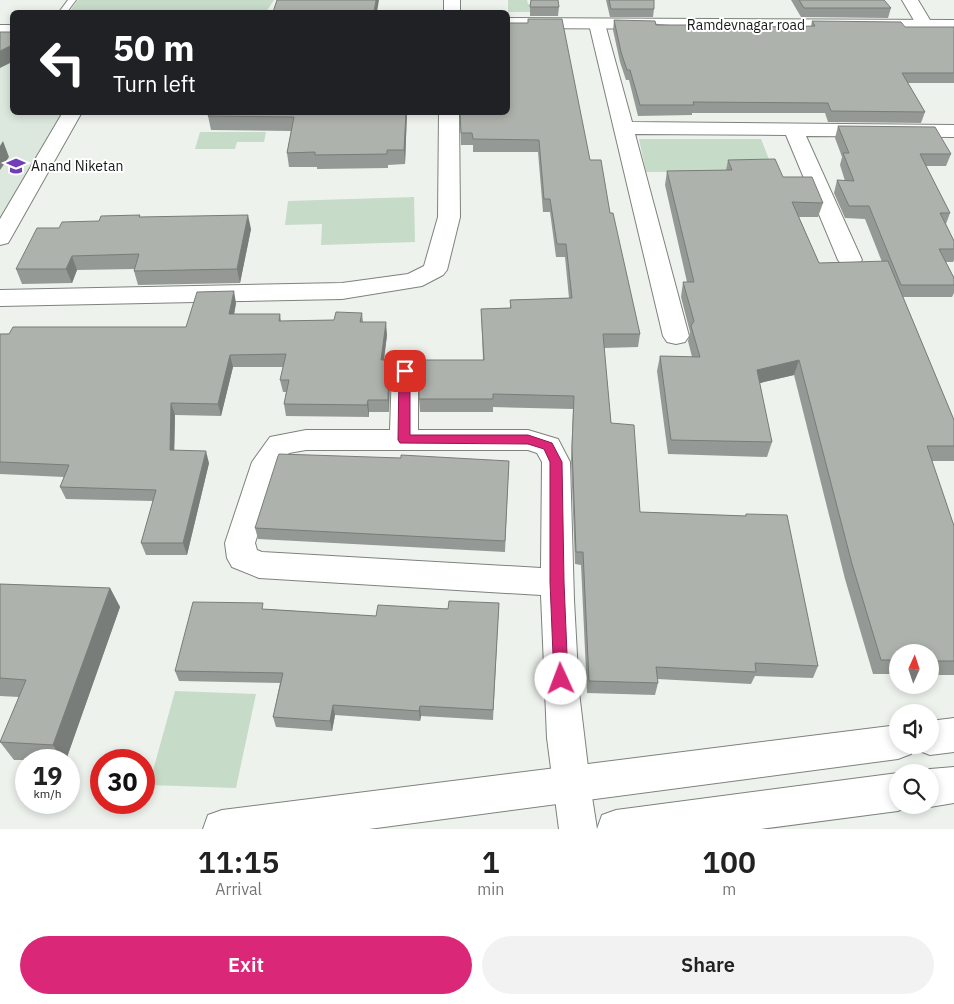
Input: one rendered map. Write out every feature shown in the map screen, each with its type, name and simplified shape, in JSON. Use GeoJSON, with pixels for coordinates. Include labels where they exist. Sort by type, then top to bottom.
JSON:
{"type":"FeatureCollection","features":[{"type":"Feature","properties":{"kind":"street"},"geometry":{"type":"LineString","coordinates":[[910,0],[926,25]]}},
{"type":"Feature","properties":{"kind":"street","name":"Ramdevnagar road"},"geometry":{"type":"LineString","coordinates":[[510,23],[954,25]]}},
{"type":"Feature","properties":{"kind":"street"},"geometry":{"type":"LineString","coordinates":[[597,24],[676,336]]}},
{"type":"Feature","properties":{"kind":"street"},"geometry":{"type":"LineString","coordinates":[[0,238],[71,115]]}},
{"type":"Feature","properties":{"kind":"street"},"geometry":{"type":"LineString","coordinates":[[0,298],[342,291],[414,281],[435,270],[449,217],[449,115]]}},
{"type":"Feature","properties":{"kind":"street"},"geometry":{"type":"LineString","coordinates":[[624,128],[954,131]]}},
{"type":"Feature","properties":{"kind":"street"},"geometry":{"type":"LineString","coordinates":[[794,130],[850,260]]}},
{"type":"Feature","properties":{"kind":"street"},"geometry":{"type":"LineString","coordinates":[[404,440],[405,371]]}},
{"type":"Feature","properties":{"kind":"street"},"geometry":{"type":"LineString","coordinates":[[557,582],[260,565],[244,558],[240,543],[266,462],[280,444],[306,440],[528,440],[548,446],[556,462],[557,582],[562,717],[570,785],[578,829]]}},
{"type":"Feature","properties":{"kind":"street"},"geometry":{"type":"LineString","coordinates":[[939,736],[954,734]]}},
{"type":"Feature","properties":{"kind":"street"},"geometry":{"type":"LineString","coordinates":[[222,829],[278,825],[889,743]]}},
{"type":"Feature","properties":{"kind":"street"},"geometry":{"type":"LineString","coordinates":[[939,787],[954,785]]}},
{"type":"Feature","properties":{"kind":"street"},"geometry":{"type":"LineString","coordinates":[[616,829],[889,793]]}},
{"type":"Feature","properties":{"kind":"shaded area","name":"Anand Niketan"},"geometry":{"type":"Polygon","coordinates":[[[0,37],[10,37],[10,115],[62,115],[0,220],[0,37]]]}},
{"type":"Feature","properties":{"kind":"green space"},"geometry":{"type":"Polygon","coordinates":[[[78,0],[274,0],[267,10],[70,10],[78,0]]]}},
{"type":"Feature","properties":{"kind":"green space"},"geometry":{"type":"Polygon","coordinates":[[[508,0],[527,0],[528,4],[536,4],[537,12],[510,12],[508,10],[508,0]]]}},
{"type":"Feature","properties":{"kind":"green space"},"geometry":{"type":"Polygon","coordinates":[[[200,132],[266,132],[264,142],[237,142],[235,149],[195,149],[200,132]]]}},
{"type":"Feature","properties":{"kind":"green space"},"geometry":{"type":"Polygon","coordinates":[[[639,139],[761,139],[774,172],[646,172],[639,139]]]}},
{"type":"Feature","properties":{"kind":"green space"},"geometry":{"type":"Polygon","coordinates":[[[414,197],[415,242],[321,245],[322,224],[285,225],[288,201],[414,197]]]}},
{"type":"Feature","properties":{"kind":"green space"},"geometry":{"type":"Polygon","coordinates":[[[175,691],[256,694],[236,788],[155,785],[155,763],[175,691]]]}},
{"type":"Feature","properties":{"kind":"building"},"geometry":{"type":"Polygon","coordinates":[[[277,0],[376,0],[374,10],[274,10],[277,0]]]}},
{"type":"Feature","properties":{"kind":"building"},"geometry":{"type":"Polygon","coordinates":[[[531,0],[558,0],[559,7],[530,7],[531,0]]]}},
{"type":"Feature","properties":{"kind":"building"},"geometry":{"type":"Polygon","coordinates":[[[609,0],[654,0],[654,9],[611,9],[609,0]]]}},
{"type":"Feature","properties":{"kind":"building"},"geometry":{"type":"Polygon","coordinates":[[[799,0],[884,0],[891,8],[804,8],[799,0]]]}},
{"type":"Feature","properties":{"kind":"building"},"geometry":{"type":"Polygon","coordinates":[[[528,19],[562,19],[590,160],[601,160],[610,213],[613,213],[640,334],[603,334],[611,423],[634,425],[640,512],[746,516],[746,514],[787,515],[818,666],[755,663],[756,672],[656,667],[658,683],[589,681],[583,552],[576,552],[572,447],[574,396],[493,394],[493,399],[419,399],[419,360],[484,360],[481,309],[511,308],[510,300],[572,298],[566,244],[557,244],[550,199],[544,199],[539,140],[473,139],[472,133],[461,133],[460,115],[510,115],[510,23],[528,23],[528,19]]]}},
{"type":"Feature","properties":{"kind":"building"},"geometry":{"type":"Polygon","coordinates":[[[614,20],[655,21],[656,25],[703,25],[704,28],[815,26],[812,21],[901,22],[905,27],[954,27],[954,73],[902,73],[925,112],[831,111],[828,103],[693,102],[694,105],[640,105],[630,70],[627,70],[621,52],[614,20]]]}},
{"type":"Feature","properties":{"kind":"building"},"geometry":{"type":"Polygon","coordinates":[[[0,32],[10,32],[10,46],[0,51],[0,32]]]}},
{"type":"Feature","properties":{"kind":"building"},"geometry":{"type":"Polygon","coordinates":[[[406,115],[404,150],[387,150],[387,154],[315,155],[315,152],[287,153],[294,117],[208,116],[406,115]]]}},
{"type":"Feature","properties":{"kind":"building"},"geometry":{"type":"Polygon","coordinates":[[[838,126],[935,127],[951,154],[920,154],[950,213],[940,213],[954,241],[954,249],[939,249],[954,278],[954,285],[901,285],[869,206],[849,206],[837,180],[854,181],[843,153],[849,153],[838,126]]]}},
{"type":"Feature","properties":{"kind":"building"},"geometry":{"type":"Polygon","coordinates":[[[775,159],[783,177],[812,177],[823,203],[792,202],[819,263],[888,261],[954,420],[954,446],[927,446],[954,526],[954,661],[939,661],[939,644],[889,644],[889,660],[881,660],[852,564],[799,360],[757,370],[772,442],[671,440],[660,356],[700,357],[691,326],[694,321],[683,282],[694,282],[667,171],[732,170],[728,160],[775,159]]]}},
{"type":"Feature","properties":{"kind":"building"},"geometry":{"type":"Polygon","coordinates":[[[140,215],[139,217],[248,215],[237,269],[134,271],[139,254],[72,256],[66,269],[16,269],[37,228],[59,228],[62,222],[99,221],[101,216],[140,215]]]}},
{"type":"Feature","properties":{"kind":"building"},"geometry":{"type":"Polygon","coordinates":[[[234,291],[229,314],[280,314],[279,321],[334,320],[336,312],[362,313],[360,322],[386,322],[381,360],[389,360],[388,400],[368,400],[367,405],[284,404],[289,380],[280,380],[286,354],[230,355],[218,404],[171,403],[170,450],[206,451],[183,543],[141,543],[156,490],[60,487],[69,465],[0,462],[0,334],[9,334],[13,327],[186,327],[197,292],[234,291]]]}},
{"type":"Feature","properties":{"kind":"building"},"geometry":{"type":"Polygon","coordinates":[[[279,454],[401,458],[401,455],[509,461],[505,541],[255,528],[279,454]]]}},
{"type":"Feature","properties":{"kind":"building"},"geometry":{"type":"Polygon","coordinates":[[[0,584],[110,588],[53,745],[0,742],[26,680],[0,678],[0,584]]]}},
{"type":"Feature","properties":{"kind":"building"},"geometry":{"type":"Polygon","coordinates":[[[449,601],[499,603],[493,710],[420,706],[419,711],[333,705],[330,721],[273,717],[283,673],[175,671],[193,602],[263,603],[262,609],[376,616],[378,605],[448,609],[449,601]]]}},
{"type":"Feature","properties":{"kind":"place","name":"Anand Niketan"},"geometry":{"type":"Point","coordinates":[16,166]}},
{"type":"Feature","properties":{"kind":"route"},"geometry":{"type":"LineString","coordinates":[[405,371],[404,440],[528,440],[548,446],[556,462],[557,582],[561,679]]}}]}
